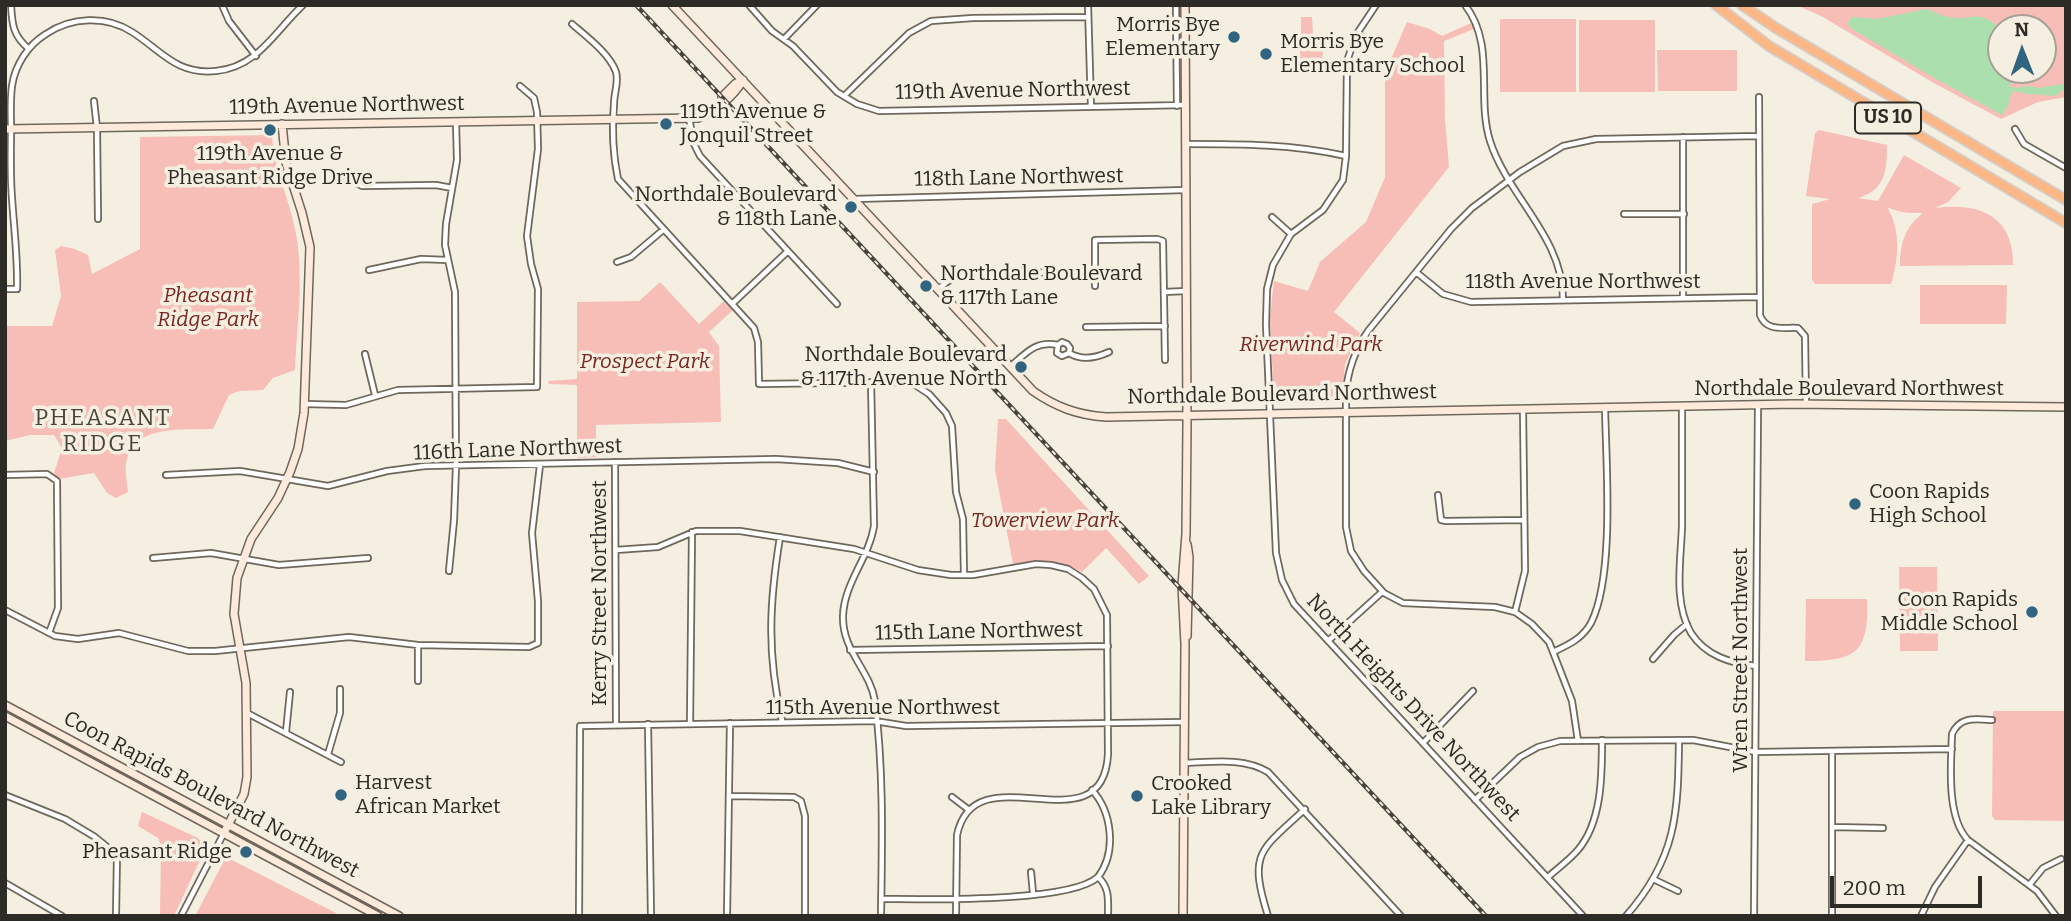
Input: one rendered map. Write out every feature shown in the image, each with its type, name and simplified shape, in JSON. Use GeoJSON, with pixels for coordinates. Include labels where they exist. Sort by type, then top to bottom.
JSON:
{"type":"FeatureCollection","features":[{"type":"Feature","properties":{"kind":"highway","name":"US 10"},"geometry":{"type":"LineString","coordinates":[[1716,5],[1769,46],[2066,223]]}},
{"type":"Feature","properties":{"kind":"highway","name":"US 10"},"geometry":{"type":"LineString","coordinates":[[1742,5],[1776,28],[2066,200]]}},
{"type":"Feature","properties":{"kind":"street"},"geometry":{"type":"LineString","coordinates":[[12,5],[14,30],[18,39],[29,49]]}},
{"type":"Feature","properties":{"kind":"street"},"geometry":{"type":"LineString","coordinates":[[222,5],[229,21],[256,56]]}},
{"type":"Feature","properties":{"kind":"street"},"geometry":{"type":"LineString","coordinates":[[5,289],[17,289],[8,129],[12,84],[15,71],[29,49],[41,37],[71,23],[94,20],[112,23],[131,32],[167,60],[191,69],[223,69],[256,56],[303,5]]}},
{"type":"Feature","properties":{"kind":"street","name":"Northdale Boulevard Northwest"},"geometry":{"type":"LineString","coordinates":[[672,5],[1010,366],[1043,398],[1076,413],[1105,417],[1806,404],[2066,407]]}},
{"type":"Feature","properties":{"kind":"street"},"geometry":{"type":"LineString","coordinates":[[749,5],[772,31],[784,39],[844,96],[909,33],[931,21],[948,18],[1088,16]]}},
{"type":"Feature","properties":{"kind":"street"},"geometry":{"type":"LineString","coordinates":[[784,39],[817,5]]}},
{"type":"Feature","properties":{"kind":"street"},"geometry":{"type":"LineString","coordinates":[[1088,5],[1091,107]]}},
{"type":"Feature","properties":{"kind":"street"},"geometry":{"type":"LineString","coordinates":[[1176,5],[1177,106]]}},
{"type":"Feature","properties":{"kind":"street"},"geometry":{"type":"LineString","coordinates":[[1183,916],[1185,644],[1188,628],[1189,569],[1186,534],[1185,5]]}},
{"type":"Feature","properties":{"kind":"street"},"geometry":{"type":"LineString","coordinates":[[1272,217],[1291,234],[1323,210],[1343,180],[1346,156],[1347,61],[1354,39],[1376,5]]}},
{"type":"Feature","properties":{"kind":"street"},"geometry":{"type":"LineString","coordinates":[[1465,5],[1478,26],[1483,48],[1486,126],[1497,159],[1556,255],[1563,285],[1563,300]]}},
{"type":"Feature","properties":{"kind":"street"},"geometry":{"type":"LineString","coordinates":[[572,24],[600,50],[614,68],[617,83],[614,119],[615,165],[618,179],[733,303],[757,334],[759,384],[906,382],[922,388],[946,414],[954,435],[956,492],[963,519],[964,575]]}},
{"type":"Feature","properties":{"kind":"street","name":"119th Avenue Northwest"},"geometry":{"type":"LineString","coordinates":[[8,129],[689,117],[710,108],[735,84],[743,80]]}},
{"type":"Feature","properties":{"kind":"street"},"geometry":{"type":"LineString","coordinates":[[305,404],[346,405],[398,390],[537,387],[538,289],[527,236],[538,149],[537,120],[534,98],[520,86]]}},
{"type":"Feature","properties":{"kind":"street","name":"119th Avenue Northwest"},"geometry":{"type":"LineString","coordinates":[[844,96],[867,108],[892,112],[1186,105]]}},
{"type":"Feature","properties":{"kind":"street"},"geometry":{"type":"LineString","coordinates":[[1759,97],[1760,315],[1766,325],[1798,328],[1805,336],[1806,404]]}},
{"type":"Feature","properties":{"kind":"street"},"geometry":{"type":"LineString","coordinates":[[94,101],[97,128],[97,219]]}},
{"type":"Feature","properties":{"kind":"street"},"geometry":{"type":"LineString","coordinates":[[689,117],[694,144],[700,156],[837,304]]}},
{"type":"Feature","properties":{"kind":"street"},"geometry":{"type":"LineString","coordinates":[[449,571],[456,466],[455,292],[445,245],[457,160],[456,121]]}},
{"type":"Feature","properties":{"kind":"street"},"geometry":{"type":"LineString","coordinates":[[181,916],[242,799],[246,785],[246,683],[234,607],[237,579],[242,559],[255,532],[287,479],[300,438],[305,404],[310,247],[284,157],[282,124]]}},
{"type":"Feature","properties":{"kind":"street"},"geometry":{"type":"LineString","coordinates":[[2015,129],[2024,144],[2066,168]]}},
{"type":"Feature","properties":{"kind":"street"},"geometry":{"type":"LineString","coordinates":[[1578,741],[1572,701],[1553,652],[1549,642],[1532,624],[1515,612],[1495,607],[1403,603],[1382,592],[1350,551],[1346,527],[1346,411],[1349,371],[1360,343],[1456,224],[1510,180],[1563,146],[1596,139],[1759,136]]}},
{"type":"Feature","properties":{"kind":"street"},"geometry":{"type":"LineString","coordinates":[[1683,137],[1684,298]]}},
{"type":"Feature","properties":{"kind":"street"},"geometry":{"type":"LineString","coordinates":[[1186,144],[1257,144],[1346,156]]}},
{"type":"Feature","properties":{"kind":"street"},"geometry":{"type":"LineString","coordinates":[[347,178],[362,186],[452,188]]}},
{"type":"Feature","properties":{"kind":"street","name":"118th Lane Northwest"},"geometry":{"type":"LineString","coordinates":[[854,199],[1186,190]]}},
{"type":"Feature","properties":{"kind":"street"},"geometry":{"type":"LineString","coordinates":[[1624,214],[1684,214]]}},
{"type":"Feature","properties":{"kind":"street"},"geometry":{"type":"LineString","coordinates":[[617,262],[631,257],[663,230]]}},
{"type":"Feature","properties":{"kind":"street","name":"North Heights Drive Northwest"},"geometry":{"type":"LineString","coordinates":[[1291,234],[1273,265],[1265,305],[1272,517],[1278,568],[1294,604],[1583,916]]}},
{"type":"Feature","properties":{"kind":"street"},"geometry":{"type":"LineString","coordinates":[[1096,286],[1095,240],[1163,241],[1165,360]]}},
{"type":"Feature","properties":{"kind":"street"},"geometry":{"type":"LineString","coordinates":[[733,303],[788,251]]}},
{"type":"Feature","properties":{"kind":"street"},"geometry":{"type":"LineString","coordinates":[[369,270],[421,260],[448,260]]}},
{"type":"Feature","properties":{"kind":"street"},"geometry":{"type":"LineString","coordinates":[[938,289],[961,275],[1055,272]]}},
{"type":"Feature","properties":{"kind":"street","name":"118th Avenue Northwest"},"geometry":{"type":"LineString","coordinates":[[1415,272],[1443,294],[1471,302],[1759,297]]}},
{"type":"Feature","properties":{"kind":"street"},"geometry":{"type":"LineString","coordinates":[[1164,292],[1186,291]]}},
{"type":"Feature","properties":{"kind":"street"},"geometry":{"type":"LineString","coordinates":[[1086,327],[1165,326]]}},
{"type":"Feature","properties":{"kind":"street"},"geometry":{"type":"LineString","coordinates":[[1010,366],[1042,343],[1058,345],[1062,342],[1070,348],[1069,353]]}},
{"type":"Feature","properties":{"kind":"street"},"geometry":{"type":"LineString","coordinates":[[1058,345],[1056,350],[1059,355],[1065,356],[1069,353]]}},
{"type":"Feature","properties":{"kind":"street"},"geometry":{"type":"LineString","coordinates":[[1069,353],[1077,358],[1091,358],[1109,352]]}},
{"type":"Feature","properties":{"kind":"street"},"geometry":{"type":"LineString","coordinates":[[365,354],[375,395]]}},
{"type":"Feature","properties":{"kind":"street"},"geometry":{"type":"LineString","coordinates":[[871,382],[874,526],[849,587],[843,623],[850,650],[873,695],[881,769],[881,916]]}},
{"type":"Feature","properties":{"kind":"street","name":"Wren Street Northwest"},"geometry":{"type":"LineString","coordinates":[[1754,916],[1758,405]]}},
{"type":"Feature","properties":{"kind":"street"},"geometry":{"type":"LineString","coordinates":[[1682,406],[1682,610],[1697,640],[1708,651],[1731,662],[1756,666]]}},
{"type":"Feature","properties":{"kind":"street"},"geometry":{"type":"LineString","coordinates":[[1553,652],[1578,640],[1590,624],[1601,593],[1605,559],[1605,407]]}},
{"type":"Feature","properties":{"kind":"street"},"geometry":{"type":"LineString","coordinates":[[1515,612],[1525,571],[1523,408]]}},
{"type":"Feature","properties":{"kind":"street","name":"116th Lane Northwest"},"geometry":{"type":"LineString","coordinates":[[166,475],[228,470],[328,486],[387,471],[425,466],[798,460],[838,463],[874,472]]}},
{"type":"Feature","properties":{"kind":"street","name":"Kerry Street Northwest"},"geometry":{"type":"LineString","coordinates":[[615,462],[616,725]]}},
{"type":"Feature","properties":{"kind":"street"},"geometry":{"type":"LineString","coordinates":[[5,610],[55,636],[78,639],[119,633],[188,651],[215,651],[349,637],[458,647],[535,645],[538,643],[538,601],[532,533],[540,465]]}},
{"type":"Feature","properties":{"kind":"street"},"geometry":{"type":"LineString","coordinates":[[5,475],[47,474],[57,481],[58,608],[49,633]]}},
{"type":"Feature","properties":{"kind":"street"},"geometry":{"type":"LineString","coordinates":[[1438,495],[1441,520],[1524,520]]}},
{"type":"Feature","properties":{"kind":"street"},"geometry":{"type":"LineString","coordinates":[[616,550],[658,547],[692,533],[740,531],[865,551],[918,570],[964,575],[1041,564],[1058,566],[1077,574],[1094,589],[1108,621],[1106,769],[1092,790],[1082,796],[1067,800],[990,797],[969,810],[957,835],[956,916]]}},
{"type":"Feature","properties":{"kind":"street"},"geometry":{"type":"LineString","coordinates":[[690,724],[692,533]]}},
{"type":"Feature","properties":{"kind":"street"},"geometry":{"type":"LineString","coordinates":[[780,537],[770,619],[772,666],[782,721]]}},
{"type":"Feature","properties":{"kind":"street"},"geometry":{"type":"LineString","coordinates":[[153,558],[202,553],[279,565],[368,558]]}},
{"type":"Feature","properties":{"kind":"street"},"geometry":{"type":"LineString","coordinates":[[1328,641],[1382,592]]}},
{"type":"Feature","properties":{"kind":"street"},"geometry":{"type":"LineString","coordinates":[[1653,659],[1687,624]]}},
{"type":"Feature","properties":{"kind":"street"},"geometry":{"type":"LineString","coordinates":[[418,645],[418,681]]}},
{"type":"Feature","properties":{"kind":"street","name":"115th Lane Northwest"},"geometry":{"type":"LineString","coordinates":[[850,650],[1108,646]]}},
{"type":"Feature","properties":{"kind":"street"},"geometry":{"type":"LineString","coordinates":[[328,754],[340,713],[340,689]]}},
{"type":"Feature","properties":{"kind":"street"},"geometry":{"type":"LineString","coordinates":[[1423,743],[1473,691]]}},
{"type":"Feature","properties":{"kind":"street"},"geometry":{"type":"LineString","coordinates":[[286,732],[290,692]]}},
{"type":"Feature","properties":{"kind":"street","name":"Coon Rapids Boulevard Northwest"},"geometry":{"type":"LineString","coordinates":[[5,705],[399,916]]}},
{"type":"Feature","properties":{"kind":"street"},"geometry":{"type":"LineString","coordinates":[[247,712],[341,762]]}},
{"type":"Feature","properties":{"kind":"street","name":"Coon Rapids Boulevard Northwest"},"geometry":{"type":"LineString","coordinates":[[5,716],[378,916]]}},
{"type":"Feature","properties":{"kind":"street"},"geometry":{"type":"LineString","coordinates":[[1992,720],[1972,719],[1960,723],[1952,734],[1954,813],[1961,832],[1968,840],[2030,884],[2048,902],[2056,916]]}},
{"type":"Feature","properties":{"kind":"street","name":"115th Avenue Northwest"},"geometry":{"type":"LineString","coordinates":[[579,916],[580,726],[782,721],[875,721],[906,726],[1185,722]]}},
{"type":"Feature","properties":{"kind":"street"},"geometry":{"type":"LineString","coordinates":[[727,916],[730,723]]}},
{"type":"Feature","properties":{"kind":"street"},"geometry":{"type":"LineString","coordinates":[[648,724],[651,916]]}},
{"type":"Feature","properties":{"kind":"street"},"geometry":{"type":"LineString","coordinates":[[1548,877],[1578,850],[1591,827],[1600,794],[1602,740]]}},
{"type":"Feature","properties":{"kind":"street"},"geometry":{"type":"LineString","coordinates":[[1626,916],[1639,901],[1660,867],[1674,830],[1678,802],[1679,740]]}},
{"type":"Feature","properties":{"kind":"street"},"geometry":{"type":"LineString","coordinates":[[1475,800],[1520,757],[1538,747],[1560,741],[1707,741],[1756,752],[1952,749]]}},
{"type":"Feature","properties":{"kind":"street"},"geometry":{"type":"LineString","coordinates":[[1832,751],[1832,916]]}},
{"type":"Feature","properties":{"kind":"street"},"geometry":{"type":"LineString","coordinates":[[1184,763],[1239,762],[1255,765],[1275,778],[1401,916]]}},
{"type":"Feature","properties":{"kind":"street"},"geometry":{"type":"LineString","coordinates":[[881,899],[990,898],[1088,884],[1098,877],[1108,857],[1108,821],[1101,801],[1092,790]]}},
{"type":"Feature","properties":{"kind":"street"},"geometry":{"type":"LineString","coordinates":[[5,795],[65,819],[95,837],[117,855],[116,916]]}},
{"type":"Feature","properties":{"kind":"street"},"geometry":{"type":"LineString","coordinates":[[729,796],[794,797],[802,801],[805,816],[805,916]]}},
{"type":"Feature","properties":{"kind":"street"},"geometry":{"type":"LineString","coordinates":[[952,797],[969,810]]}},
{"type":"Feature","properties":{"kind":"street"},"geometry":{"type":"LineString","coordinates":[[1268,916],[1258,870],[1260,855],[1305,809]]}},
{"type":"Feature","properties":{"kind":"street"},"geometry":{"type":"LineString","coordinates":[[1832,827],[1883,828]]}},
{"type":"Feature","properties":{"kind":"street"},"geometry":{"type":"LineString","coordinates":[[1921,916],[1935,887],[1968,840]]}},
{"type":"Feature","properties":{"kind":"street"},"geometry":{"type":"LineString","coordinates":[[2030,884],[2043,868],[2061,859]]}},
{"type":"Feature","properties":{"kind":"street"},"geometry":{"type":"LineString","coordinates":[[1031,872],[1033,893]]}},
{"type":"Feature","properties":{"kind":"street"},"geometry":{"type":"LineString","coordinates":[[1098,877],[1105,884],[1108,893],[1108,916]]}},
{"type":"Feature","properties":{"kind":"street"},"geometry":{"type":"LineString","coordinates":[[1653,879],[1678,891]]}},
{"type":"Feature","properties":{"kind":"street"},"geometry":{"type":"LineString","coordinates":[[5,883],[62,916]]}},
{"type":"Feature","properties":{"kind":"green space"},"geometry":{"type":"Polygon","coordinates":[[[1796,5],[2066,5],[2066,97],[2038,102],[2001,119],[1932,82],[1821,16],[1796,5]]]}},
{"type":"Feature","properties":{"kind":"green space"},"geometry":{"type":"Polygon","coordinates":[[[1301,17],[1312,17],[1313,34],[1301,34],[1301,17]]]}},
{"type":"Feature","properties":{"kind":"green space"},"geometry":{"type":"Polygon","coordinates":[[[1500,19],[1576,19],[1576,92],[1500,92],[1500,19]]]}},
{"type":"Feature","properties":{"kind":"green space"},"geometry":{"type":"Polygon","coordinates":[[[1579,20],[1655,20],[1655,92],[1579,92],[1579,20]]]}},
{"type":"Feature","properties":{"kind":"green space","name":"Riverwind Park"},"geometry":{"type":"Polygon","coordinates":[[[1407,22],[1442,36],[1471,23],[1474,29],[1444,41],[1449,167],[1334,312],[1360,333],[1345,364],[1342,402],[1274,403],[1270,317],[1274,281],[1308,291],[1320,262],[1366,222],[1385,177],[1385,73],[1407,22]]]}},
{"type":"Feature","properties":{"kind":"green space"},"geometry":{"type":"Polygon","coordinates":[[[1300,38],[1326,38],[1327,46],[1323,50],[1322,64],[1300,62],[1300,38]]]}},
{"type":"Feature","properties":{"kind":"green space"},"geometry":{"type":"Polygon","coordinates":[[[1657,50],[1737,50],[1737,91],[1658,91],[1657,50]]]}},
{"type":"Feature","properties":{"kind":"green space"},"geometry":{"type":"Polygon","coordinates":[[[1819,130],[1887,145],[1883,179],[1874,190],[1858,198],[1878,201],[1904,155],[1961,188],[1948,202],[1935,208],[1965,207],[1979,210],[2000,223],[2012,248],[2013,265],[1900,266],[1905,236],[1923,213],[1900,212],[1887,207],[1897,234],[1896,265],[1891,284],[1815,284],[1812,279],[1812,204],[1830,199],[1806,196],[1815,133],[1819,130]]]}},
{"type":"Feature","properties":{"kind":"green space","name":"Pheasant Ridge Park"},"geometry":{"type":"Polygon","coordinates":[[[272,135],[276,161],[293,221],[300,267],[295,370],[273,378],[263,390],[239,391],[229,395],[213,429],[163,431],[140,440],[132,448],[126,463],[128,492],[116,498],[107,493],[94,473],[59,479],[54,473],[62,448],[54,435],[30,435],[5,441],[5,326],[52,326],[61,296],[55,250],[61,246],[88,255],[92,274],[140,249],[140,137],[272,135]]]}},
{"type":"Feature","properties":{"kind":"green space","name":"Prospect Park"},"geometry":{"type":"Polygon","coordinates":[[[660,282],[699,324],[724,301],[733,310],[709,332],[719,346],[721,422],[596,425],[596,457],[577,458],[577,385],[549,384],[548,381],[577,379],[577,302],[639,301],[660,282]]]}},
{"type":"Feature","properties":{"kind":"green space"},"geometry":{"type":"Polygon","coordinates":[[[1920,285],[2007,285],[2006,324],[1920,324],[1920,285]]]}},
{"type":"Feature","properties":{"kind":"green space","name":"Towerview Park"},"geometry":{"type":"Polygon","coordinates":[[[998,419],[1006,419],[1149,576],[1139,584],[1106,548],[1082,572],[1048,561],[1013,564],[995,470],[998,419]]]}},
{"type":"Feature","properties":{"kind":"green space"},"geometry":{"type":"Polygon","coordinates":[[[1899,567],[1937,567],[1938,651],[1900,651],[1899,567]]]}},
{"type":"Feature","properties":{"kind":"green space"},"geometry":{"type":"Polygon","coordinates":[[[1806,599],[1867,599],[1865,631],[1856,650],[1837,659],[1805,661],[1806,599]]]}},
{"type":"Feature","properties":{"kind":"green space"},"geometry":{"type":"Polygon","coordinates":[[[1993,711],[2066,711],[2066,821],[1995,820],[1992,816],[1993,711]]]}},
{"type":"Feature","properties":{"kind":"green space"},"geometry":{"type":"Polygon","coordinates":[[[142,812],[198,838],[206,847],[174,916],[160,916],[161,846],[158,838],[138,826],[142,812]]]}},
{"type":"Feature","properties":{"kind":"green space"},"geometry":{"type":"Polygon","coordinates":[[[226,857],[332,911],[341,916],[195,916],[226,857]]]}},
{"type":"Feature","properties":{"kind":"shaded area"},"geometry":{"type":"Polygon","coordinates":[[[1927,9],[1949,17],[1986,19],[1987,84],[2038,88],[2063,84],[2066,88],[2055,96],[2015,91],[2002,115],[1849,27],[1848,22],[1852,17],[1877,19],[1927,9]]]}},
{"type":"Feature","properties":{"kind":"railway"},"geometry":{"type":"LineString","coordinates":[[636,5],[1486,916]]}},
{"type":"Feature","properties":{"kind":"place","name":"Morris Bye Elementary"},"geometry":{"type":"Point","coordinates":[1234,37]}},
{"type":"Feature","properties":{"kind":"place","name":"Morris Bye Elementary School"},"geometry":{"type":"Point","coordinates":[1266,54]}},
{"type":"Feature","properties":{"kind":"place","name":"119th Avenue & Jonquil Street"},"geometry":{"type":"Point","coordinates":[666,124]}},
{"type":"Feature","properties":{"kind":"place","name":"119th Avenue & Pheasant Ridge Drive"},"geometry":{"type":"Point","coordinates":[270,130]}},
{"type":"Feature","properties":{"kind":"place","name":"Northdale Boulevard & 118th Lane"},"geometry":{"type":"Point","coordinates":[851,207]}},
{"type":"Feature","properties":{"kind":"place","name":"Northdale Boulevard & 117th Lane"},"geometry":{"type":"Point","coordinates":[926,286]}},
{"type":"Feature","properties":{"kind":"place","name":"Northdale Boulevard & 117th Avenue North"},"geometry":{"type":"Point","coordinates":[1021,367]}},
{"type":"Feature","properties":{"kind":"place","name":"Coon Rapids High School"},"geometry":{"type":"Point","coordinates":[1855,504]}},
{"type":"Feature","properties":{"kind":"place","name":"Coon Rapids Middle School"},"geometry":{"type":"Point","coordinates":[2032,612]}},
{"type":"Feature","properties":{"kind":"place","name":"Harvest African Market"},"geometry":{"type":"Point","coordinates":[341,795]}},
{"type":"Feature","properties":{"kind":"place","name":"Crooked Lake Library"},"geometry":{"type":"Point","coordinates":[1137,796]}},
{"type":"Feature","properties":{"kind":"place","name":"Pheasant Ridge"},"geometry":{"type":"Point","coordinates":[246,852]}},
{"type":"Feature","properties":{"kind":"district","name":"PHEASANT RIDGE"},"geometry":{"type":"Point","coordinates":[103,432]}}]}
